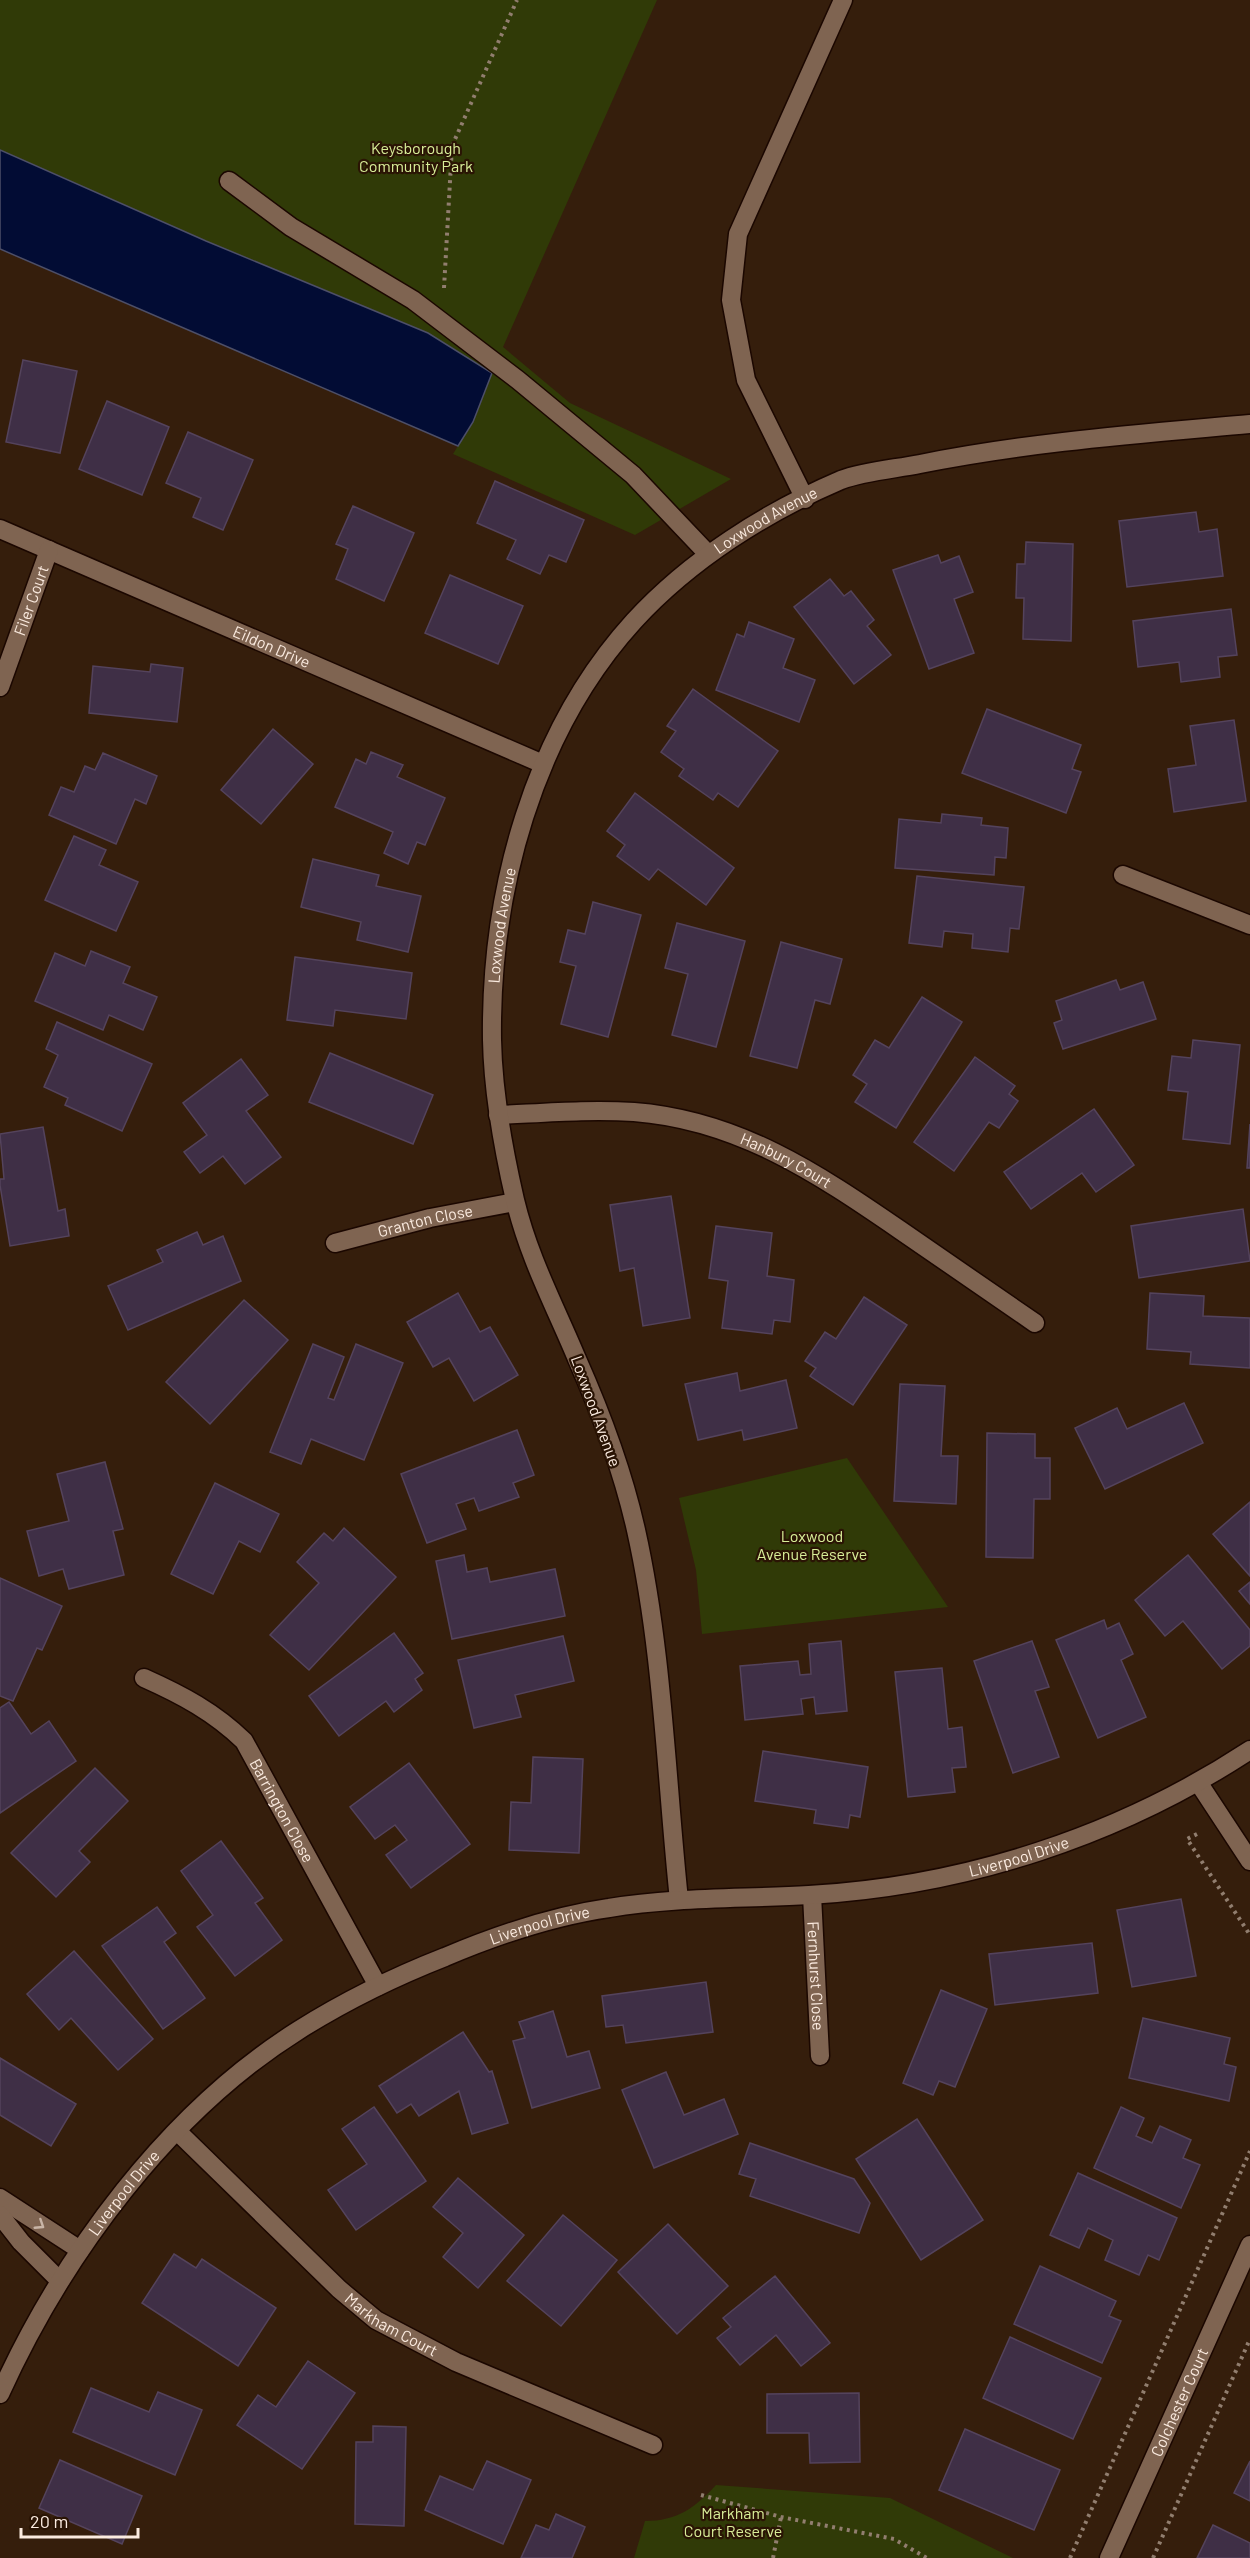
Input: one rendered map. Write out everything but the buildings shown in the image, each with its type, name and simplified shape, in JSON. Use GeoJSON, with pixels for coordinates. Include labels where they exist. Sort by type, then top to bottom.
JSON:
{"type":"FeatureCollection","features":[{"type":"Feature","properties":{"kind":"street"},"geometry":{"type":"LineString","coordinates":[[805,499],[747,380],[731,300],[738,234],[843,0]]}},
{"type":"Feature","properties":{"kind":"street"},"geometry":{"type":"LineString","coordinates":[[229,181],[291,228],[413,300],[518,380],[633,475],[708,554]]}},
{"type":"Feature","properties":{"kind":"street","name":"Loxwood Avenue"},"geometry":{"type":"LineString","coordinates":[[679,1900],[652,1604],[634,1523],[610,1443],[577,1358],[540,1281],[515,1202],[498,1115],[492,1042],[494,967],[500,914],[511,865],[543,764],[573,705],[609,650],[637,617],[708,554],[737,533],[845,478],[946,459],[1057,442],[1250,424]]}},
{"type":"Feature","properties":{"kind":"street","name":"Eildon Drive"},"geometry":{"type":"LineString","coordinates":[[0,529],[543,764]]}},
{"type":"Feature","properties":{"kind":"street","name":"Filer Court"},"geometry":{"type":"LineString","coordinates":[[0,687],[49,550]]}},
{"type":"Feature","properties":{"kind":"street"},"geometry":{"type":"LineString","coordinates":[[1123,875],[1250,925]]}},
{"type":"Feature","properties":{"kind":"street","name":"Hanbury Court"},"geometry":{"type":"LineString","coordinates":[[498,1115],[593,1111],[636,1112],[680,1119],[768,1147],[813,1171],[1035,1323]]}},
{"type":"Feature","properties":{"kind":"street","name":"Granton Close"},"geometry":{"type":"LineString","coordinates":[[335,1243],[430,1218],[515,1202]]}},
{"type":"Feature","properties":{"kind":"street","name":"Barrington Close"},"geometry":{"type":"LineString","coordinates":[[144,1678],[194,1701],[224,1721],[244,1741],[378,1986]]}},
{"type":"Feature","properties":{"kind":"street","name":"Liverpool Drive"},"geometry":{"type":"LineString","coordinates":[[0,2394],[38,2316],[80,2250],[123,2191],[177,2131],[238,2075],[297,2031],[378,1986],[501,1935],[608,1908],[679,1900],[812,1895],[920,1884],[986,1868],[1071,1841],[1138,1812],[1198,1782],[1250,1750]]}},
{"type":"Feature","properties":{"kind":"street"},"geometry":{"type":"LineString","coordinates":[[1198,1782],[1250,1861]]}},
{"type":"Feature","properties":{"kind":"street","name":"Fernhurst Close"},"geometry":{"type":"LineString","coordinates":[[812,1895],[820,2056]]}},
{"type":"Feature","properties":{"kind":"street","name":"Markham Court"},"geometry":{"type":"LineString","coordinates":[[177,2131],[339,2289],[376,2320],[456,2362],[653,2445]]}},
{"type":"Feature","properties":{"kind":"street"},"geometry":{"type":"LineString","coordinates":[[0,2198],[80,2250]]}},
{"type":"Feature","properties":{"kind":"street"},"geometry":{"type":"LineString","coordinates":[[0,2215],[21,2242],[60,2281]]}},
{"type":"Feature","properties":{"kind":"street","name":"Colchester Court"},"geometry":{"type":"LineString","coordinates":[[1109,2558],[1250,2245]]}},
{"type":"Feature","properties":{"kind":"path"},"geometry":{"type":"LineString","coordinates":[[442,321],[452,146],[517,0]]}},
{"type":"Feature","properties":{"kind":"path"},"geometry":{"type":"LineString","coordinates":[[1070,2558],[1250,2151]]}},
{"type":"Feature","properties":{"kind":"path"},"geometry":{"type":"LineString","coordinates":[[1153,2558],[1250,2339]]}},
{"type":"Feature","properties":{"kind":"path"},"geometry":{"type":"LineString","coordinates":[[701,2495],[781,2517],[894,2539],[927,2558]]}},
{"type":"Feature","properties":{"kind":"path"},"geometry":{"type":"LineString","coordinates":[[774,2558],[781,2517]]}},
{"type":"Feature","properties":{"kind":"green space","name":"Keysborough Community Park"},"geometry":{"type":"Polygon","coordinates":[[[0,0],[657,0],[503,347],[570,403],[731,479],[635,535],[453,454],[473,422],[492,373],[428,333],[206,241],[0,150],[0,0]]]}},
{"type":"Feature","properties":{"kind":"green space","name":"Loxwood Avenue Reserve"},"geometry":{"type":"Polygon","coordinates":[[[847,1458],[948,1607],[702,1634],[696,1570],[679,1498],[847,1458]]]}},
{"type":"Feature","properties":{"kind":"green space","name":"Markham Court Reserve"},"geometry":{"type":"Polygon","coordinates":[[[716,2485],[890,2498],[1013,2558],[634,2558],[645,2521],[667,2519],[685,2512],[716,2485]]]}},
{"type":"Feature","properties":{"kind":"water"},"geometry":{"type":"Polygon","coordinates":[[[0,150],[206,241],[428,333],[492,373],[473,422],[458,446],[0,249],[0,150]]]}}]}
